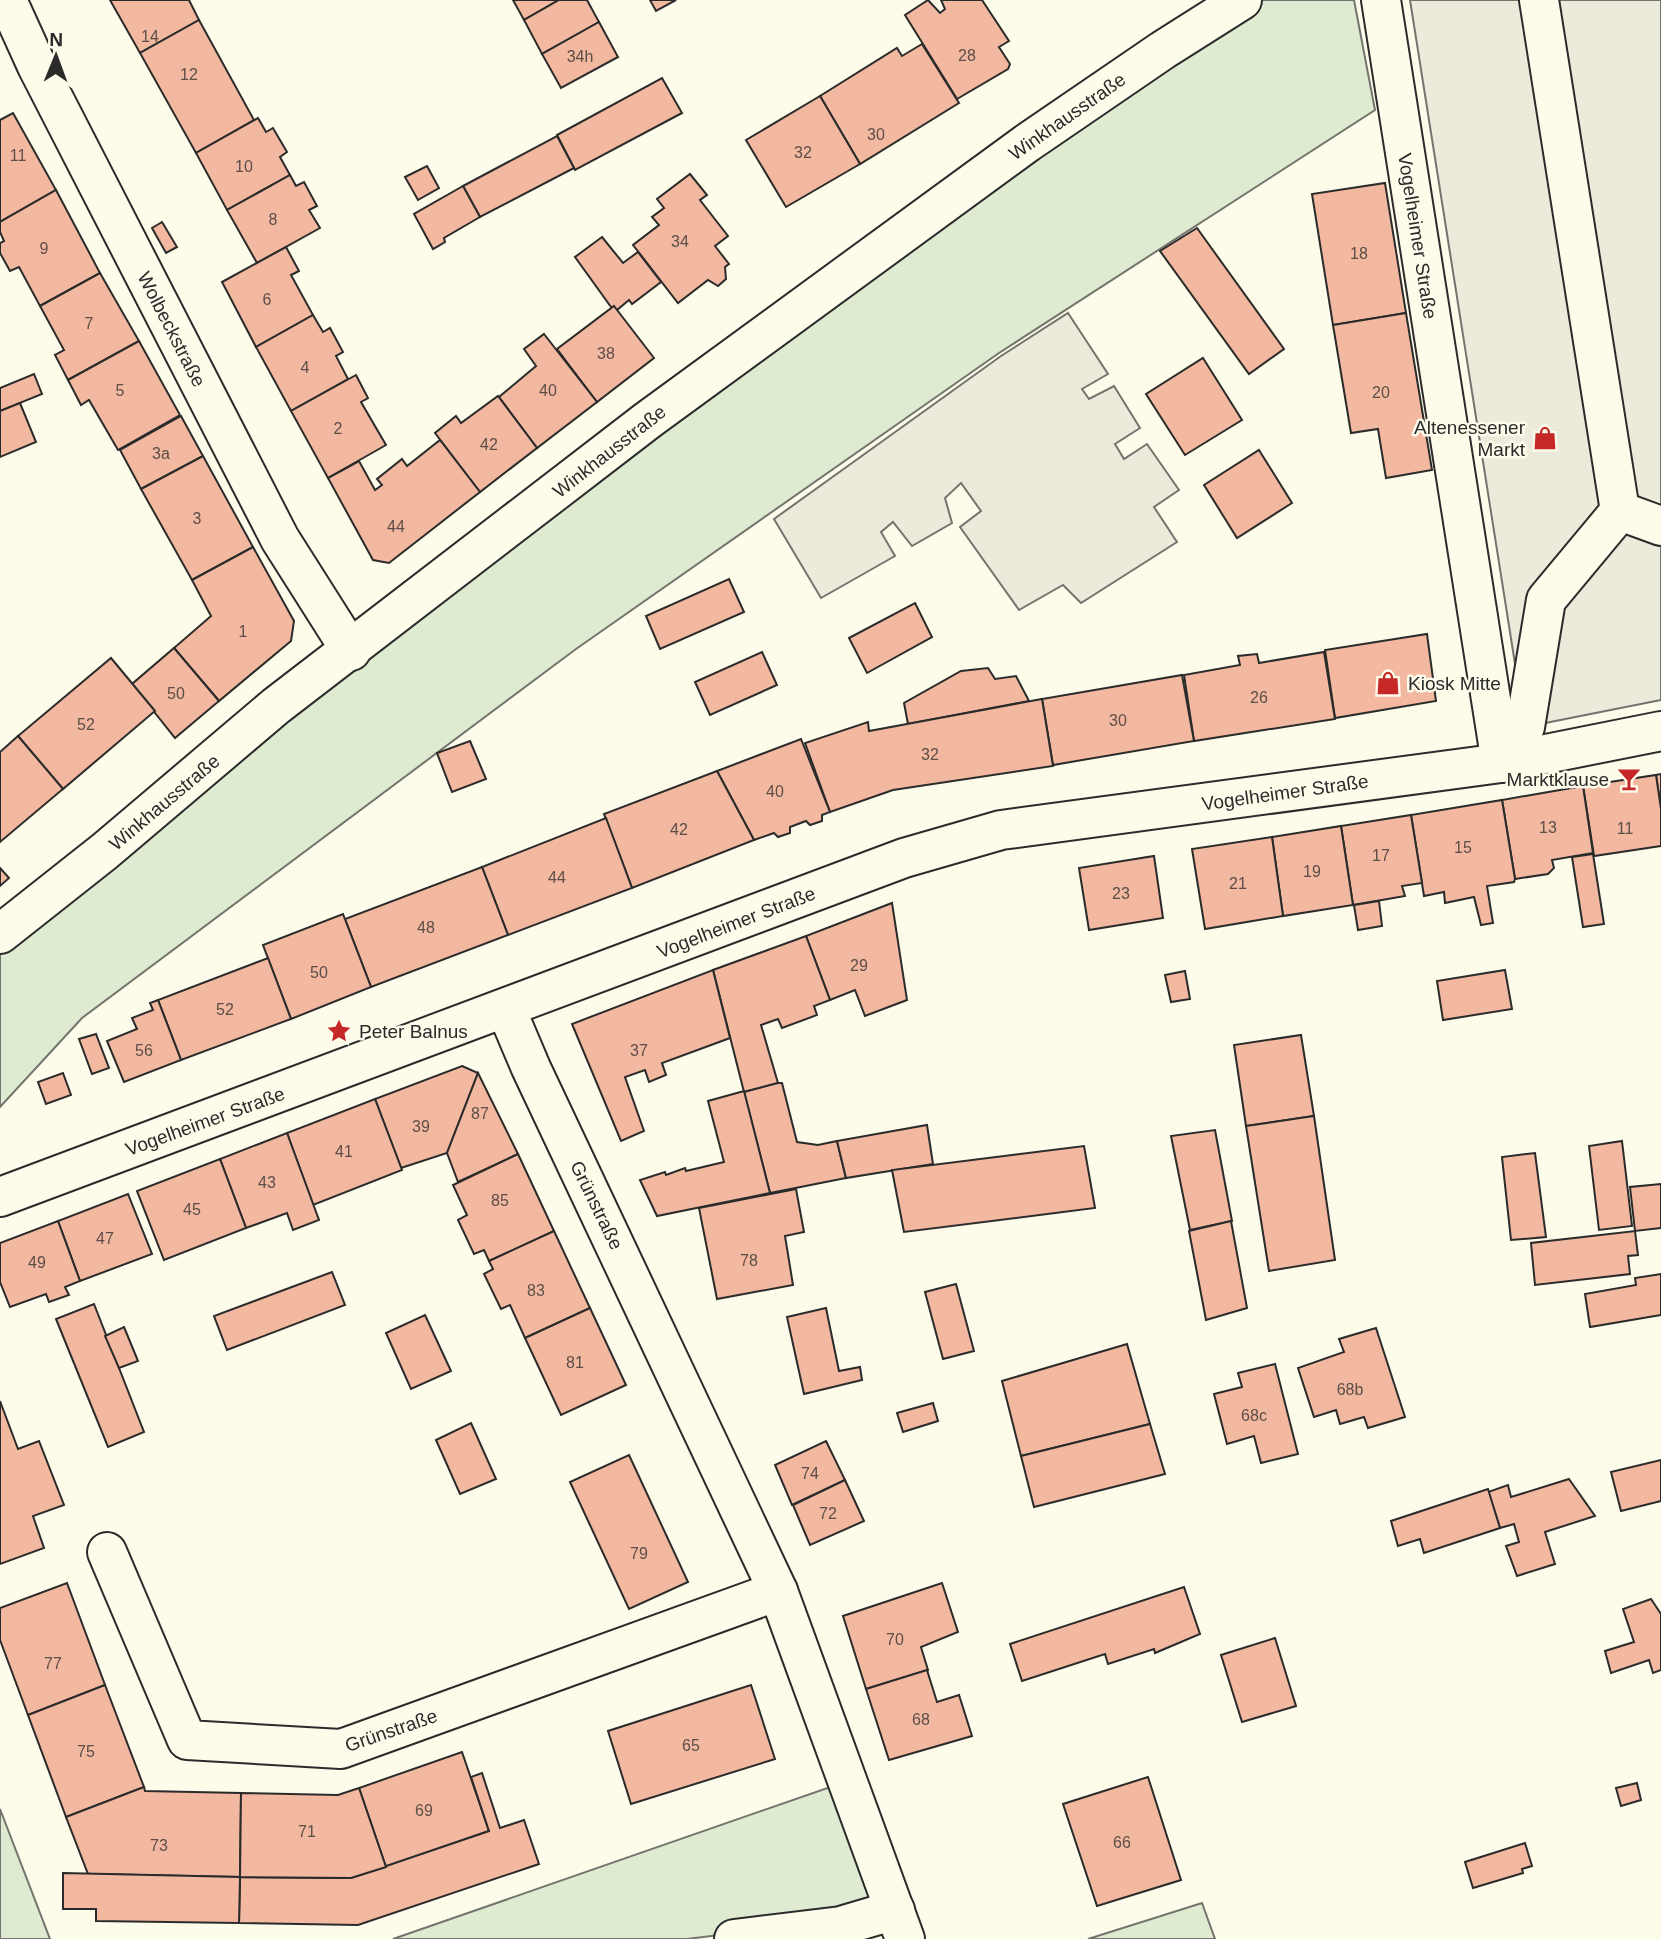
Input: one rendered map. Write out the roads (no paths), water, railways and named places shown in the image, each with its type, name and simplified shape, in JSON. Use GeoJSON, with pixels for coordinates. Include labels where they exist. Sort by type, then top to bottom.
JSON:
{"type":"FeatureCollection","features":[{"type":"Feature","properties":{"kind":"street","name":"Wolbeckstraße"},"geometry":{"type":"LineString","coordinates":[[7,0],[37,66],[279,539],[351,651]]}},
{"type":"Feature","properties":{"kind":"street","name":"Winkhausstraße"},"geometry":{"type":"LineString","coordinates":[[0,934],[105,851],[276,706],[351,651],[648,420],[1027,143],[1163,50],[1242,0]]}},
{"type":"Feature","properties":{"kind":"street","name":"Vogelheimer Straße"},"geometry":{"type":"LineString","coordinates":[[1381,0],[1501,763]]}},
{"type":"Feature","properties":{"kind":"street"},"geometry":{"type":"LineString","coordinates":[[1525,727],[1546,600],[1620,511],[1539,0]]}},
{"type":"Feature","properties":{"kind":"street"},"geometry":{"type":"LineString","coordinates":[[1620,511],[1661,526]]}},
{"type":"Feature","properties":{"kind":"street","name":"Vogelheimer Straße"},"geometry":{"type":"LineString","coordinates":[[0,1197],[904,858],[1001,830],[1501,763],[1661,731]]}},
{"type":"Feature","properties":{"kind":"street","name":"Grünstraße"},"geometry":{"type":"LineString","coordinates":[[506,1009],[778,1591],[900,1925]]}},
{"type":"Feature","properties":{"kind":"street","name":"Grünstraße"},"geometry":{"type":"LineString","coordinates":[[107,1552],[187,1740],[212,1742],[341,1749],[778,1591]]}},
{"type":"Feature","properties":{"kind":"street"},"geometry":{"type":"LineString","coordinates":[[734,1939],[841,1926],[900,1925]]}},
{"type":"Feature","properties":{"kind":"place","name":"Altenessener Markt"},"geometry":{"type":"Point","coordinates":[1545,438]}},
{"type":"Feature","properties":{"kind":"place","name":"Kiosk Mitte"},"geometry":{"type":"Point","coordinates":[1388,683]}},
{"type":"Feature","properties":{"kind":"place","name":"Marktklause"},"geometry":{"type":"Point","coordinates":[1629,779]}},
{"type":"Feature","properties":{"kind":"place","name":"Peter Balnus"},"geometry":{"type":"Point","coordinates":[339,1031]}}]}
